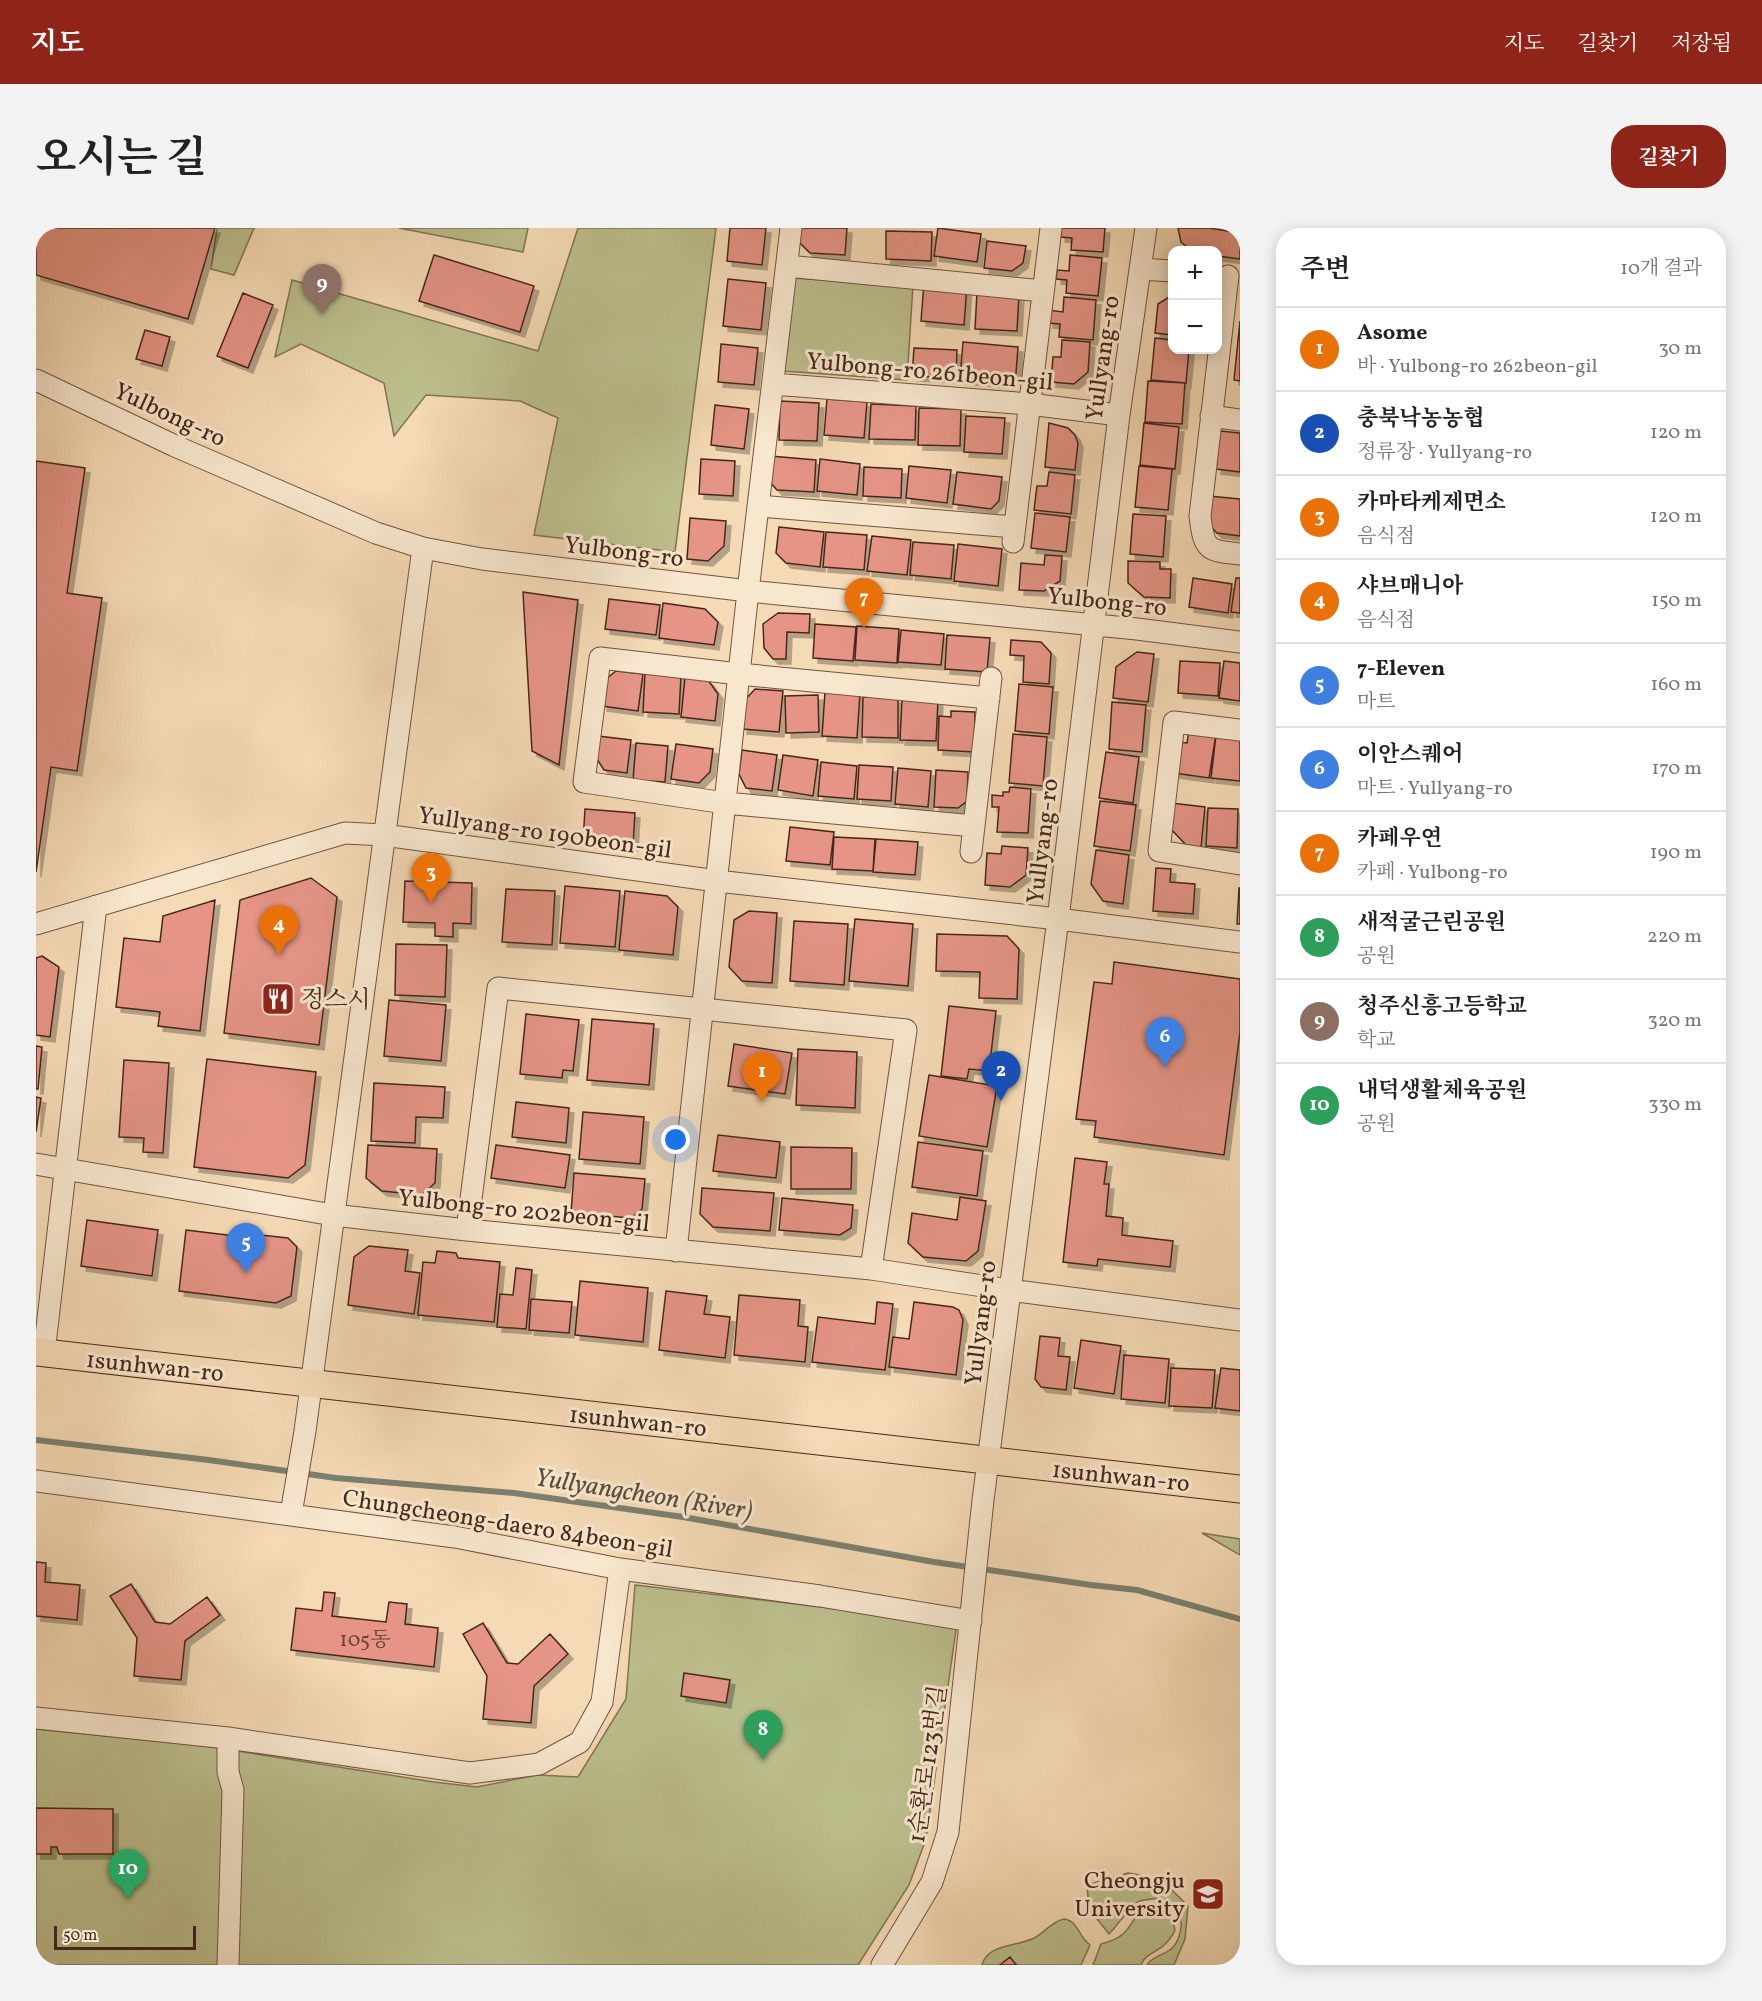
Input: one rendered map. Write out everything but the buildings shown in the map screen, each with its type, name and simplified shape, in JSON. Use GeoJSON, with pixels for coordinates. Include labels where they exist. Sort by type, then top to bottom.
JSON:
{"type":"FeatureCollection","features":[{"type":"Feature","properties":{"kind":"main road","name":"1sunhwan-ro"},"geometry":{"type":"LineString","coordinates":[[40,1353],[1240,1489]]}},
{"type":"Feature","properties":{"kind":"street","name":"Yulbong-ro 261beon-gil"},"geometry":{"type":"LineString","coordinates":[[676,1251],[748,591],[791,228]]}},
{"type":"Feature","properties":{"kind":"street"},"geometry":{"type":"LineString","coordinates":[[759,506],[1014,535],[1051,228]]}},
{"type":"Feature","properties":{"kind":"street","name":"Yullyang-ro"},"geometry":{"type":"LineString","coordinates":[[983,1500],[990,1461],[1009,1290],[1058,919],[1119,415],[1146,228]]}},
{"type":"Feature","properties":{"kind":"street"},"geometry":{"type":"LineString","coordinates":[[787,266],[1043,291]]}},
{"type":"Feature","properties":{"kind":"street"},"geometry":{"type":"LineString","coordinates":[[1140,269],[1168,271]]}},
{"type":"Feature","properties":{"kind":"street"},"geometry":{"type":"LineString","coordinates":[[1229,276],[1200,516],[1203,538],[1209,548],[1230,553]]}},
{"type":"Feature","properties":{"kind":"street","name":"Yulbong-ro"},"geometry":{"type":"LineString","coordinates":[[36,380],[175,446],[376,533],[423,548],[482,559],[748,591],[1137,629],[1240,642]]}},
{"type":"Feature","properties":{"kind":"street","name":"Yulbong-ro 261beon-gil"},"geometry":{"type":"LineString","coordinates":[[773,384],[1029,404],[1119,415]]}},
{"type":"Feature","properties":{"kind":"street"},"geometry":{"type":"LineString","coordinates":[[1211,416],[1240,420]]}},
{"type":"Feature","properties":{"kind":"street"},"geometry":{"type":"LineString","coordinates":[[291,1514],[305,1431],[423,548]]}},
{"type":"Feature","properties":{"kind":"street"},"geometry":{"type":"LineString","coordinates":[[970,852],[974,826],[990,688],[739,674],[600,658],[584,782],[725,804],[974,826]]}},
{"type":"Feature","properties":{"kind":"street"},"geometry":{"type":"LineString","coordinates":[[1240,730],[1174,722],[1159,851],[1240,864]]}},
{"type":"Feature","properties":{"kind":"street","name":"Yullyang-ro 190beon-gil"},"geometry":{"type":"LineString","coordinates":[[36,924],[345,833],[384,835],[717,881],[1240,942]]}},
{"type":"Feature","properties":{"kind":"street"},"geometry":{"type":"LineString","coordinates":[[40,1353],[65,1168],[96,906]]}},
{"type":"Feature","properties":{"kind":"street"},"geometry":{"type":"LineString","coordinates":[[467,1230],[498,987],[906,1030],[871,1269]]}},
{"type":"Feature","properties":{"kind":"street","name":"Yulbong-ro 202beon-gil"},"geometry":{"type":"LineString","coordinates":[[36,1164],[333,1215],[871,1269],[1009,1290],[1240,1320]]}},
{"type":"Feature","properties":{"kind":"street","name":"Chungcheong-daero 84beon-gil"},"geometry":{"type":"LineString","coordinates":[[36,1481],[455,1537],[620,1569],[820,1596],[971,1621]]}},
{"type":"Feature","properties":{"kind":"street","name":"1순환로123번길"},"geometry":{"type":"LineString","coordinates":[[882,1965],[932,1882],[948,1832],[983,1500]]}},
{"type":"Feature","properties":{"kind":"street"},"geometry":{"type":"LineString","coordinates":[[36,1718],[228,1738],[470,1773],[539,1764],[580,1742],[602,1702],[620,1569]]}},
{"type":"Feature","properties":{"kind":"street"},"geometry":{"type":"LineString","coordinates":[[228,1738],[228,1772],[233,1790],[228,1965]]}},
{"type":"Feature","properties":{"kind":"green space"},"geometry":{"type":"Polygon","coordinates":[[[217,228],[254,228],[234,275],[211,269],[217,228]]]}},
{"type":"Feature","properties":{"kind":"green space"},"geometry":{"type":"Polygon","coordinates":[[[399,228],[528,228],[523,252],[399,228]]]}},
{"type":"Feature","properties":{"kind":"green space"},"geometry":{"type":"Polygon","coordinates":[[[578,228],[716,228],[675,552],[534,535],[558,418],[520,401],[426,395],[394,436],[384,383],[301,344],[275,357],[292,280],[538,351],[578,228]]]}},
{"type":"Feature","properties":{"kind":"green space"},"geometry":{"type":"Polygon","coordinates":[[[791,278],[913,285],[907,380],[783,371],[791,278]]]}},
{"type":"Feature","properties":{"kind":"green space"},"geometry":{"type":"Polygon","coordinates":[[[1202,1533],[1240,1539],[1240,1555],[1202,1533]]]}},
{"type":"Feature","properties":{"kind":"green space"},"geometry":{"type":"Polygon","coordinates":[[[635,1585],[957,1623],[926,1839],[909,1885],[858,1965],[36,1965],[36,1729],[205,1746],[477,1787],[537,1775],[578,1777],[626,1699],[635,1585]]]}},
{"type":"Feature","properties":{"kind":"green space"},"geometry":{"type":"Polygon","coordinates":[[[1128,1873],[1162,1882],[1188,1906],[1185,1939],[1174,1965],[1147,1965],[1171,1949],[1178,1939],[1180,1916],[1173,1905],[1167,1901],[1151,1899],[1138,1902],[1109,1934],[1089,1909],[1087,1885],[1128,1873]]]}},
{"type":"Feature","properties":{"kind":"green space"},"geometry":{"type":"Polygon","coordinates":[[[1150,1904],[1160,1904],[1170,1909],[1175,1930],[1167,1942],[1148,1956],[1141,1965],[1093,1965],[1101,1944],[1122,1935],[1141,1909],[1150,1904]]]}},
{"type":"Feature","properties":{"kind":"green space"},"geometry":{"type":"Polygon","coordinates":[[[1064,1919],[1076,1926],[1090,1945],[1081,1965],[1016,1965],[1010,1957],[1000,1965],[982,1965],[985,1958],[997,1949],[1036,1937],[1064,1919]]]}},
{"type":"Feature","properties":{"kind":"waterway","name":"Yullyangcheon (River)"},"geometry":{"type":"LineString","coordinates":[[36,1440],[209,1460],[336,1478],[514,1493],[683,1517],[934,1562],[1137,1590],[1240,1619]]}},
{"type":"Feature","properties":{"kind":"place","name":"청주신흥고등학교"},"geometry":{"type":"Point","coordinates":[322,314]}},
{"type":"Feature","properties":{"kind":"place","name":"카페우연"},"geometry":{"type":"Point","coordinates":[864,628]}},
{"type":"Feature","properties":{"kind":"place","name":"카마타케제면소"},"geometry":{"type":"Point","coordinates":[431,903]}},
{"type":"Feature","properties":{"kind":"place","name":"샤브매니아"},"geometry":{"type":"Point","coordinates":[279,955]}},
{"type":"Feature","properties":{"kind":"place","name":"정스시"},"geometry":{"type":"Point","coordinates":[278,999]}},
{"type":"Feature","properties":{"kind":"place","name":"이안스퀘어"},"geometry":{"type":"Point","coordinates":[1165,1067]}},
{"type":"Feature","properties":{"kind":"place","name":"충북낙농농협"},"geometry":{"type":"Point","coordinates":[1001,1101]}},
{"type":"Feature","properties":{"kind":"place","name":"Asome"},"geometry":{"type":"Point","coordinates":[762,1102]}},
{"type":"Feature","properties":{"kind":"place","name":"7-Eleven"},"geometry":{"type":"Point","coordinates":[246,1273]}},
{"type":"Feature","properties":{"kind":"place","name":"새적굴근린공원"},"geometry":{"type":"Point","coordinates":[763,1760]}},
{"type":"Feature","properties":{"kind":"place","name":"Cheongju University"},"geometry":{"type":"Point","coordinates":[1208,1894]}},
{"type":"Feature","properties":{"kind":"place","name":"내덕생활체육공원"},"geometry":{"type":"Point","coordinates":[128,1899]}}]}
